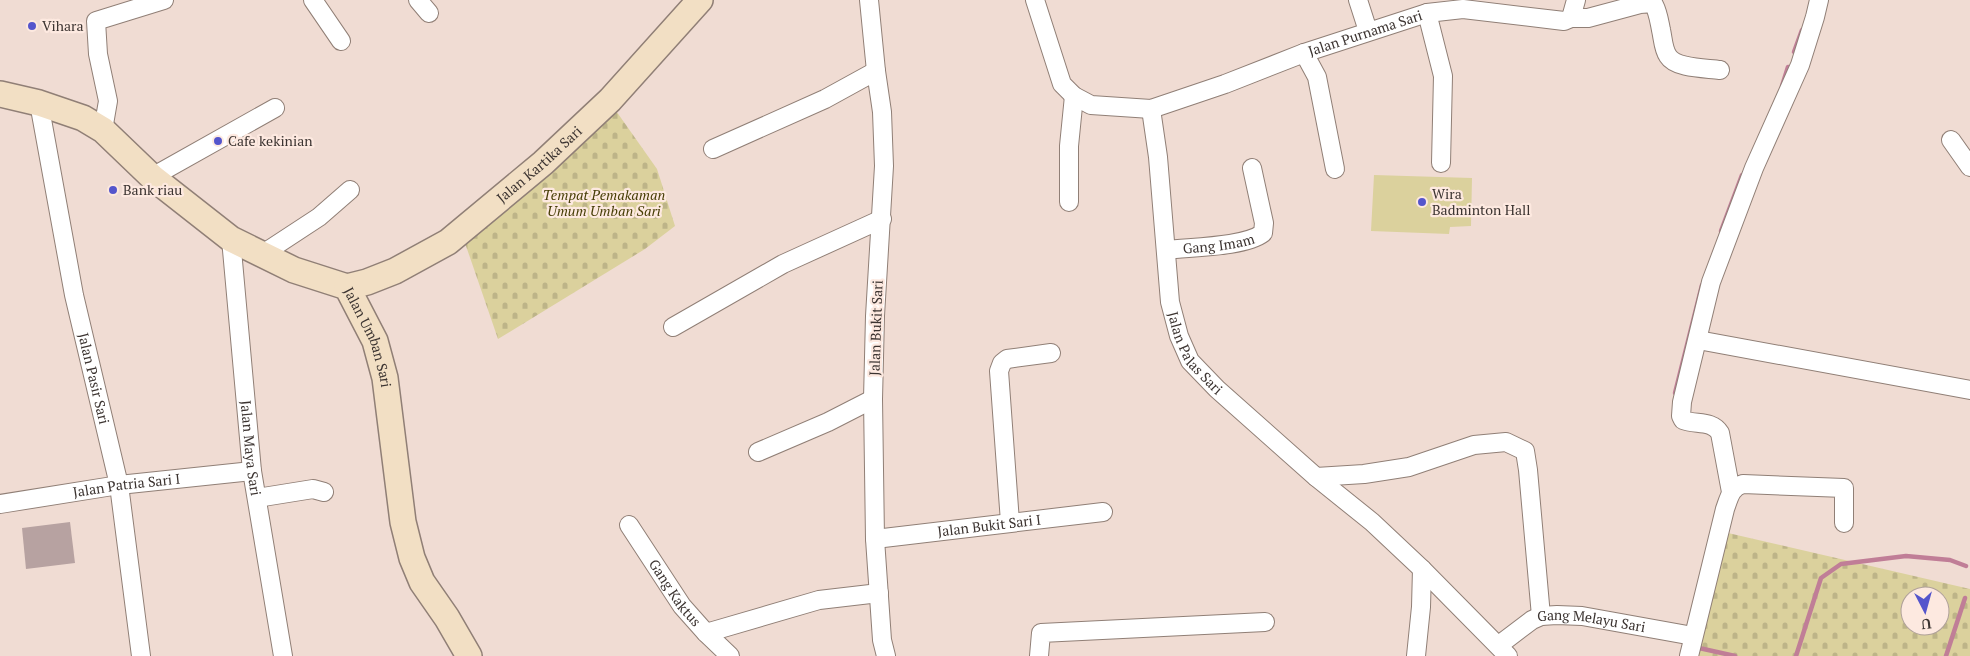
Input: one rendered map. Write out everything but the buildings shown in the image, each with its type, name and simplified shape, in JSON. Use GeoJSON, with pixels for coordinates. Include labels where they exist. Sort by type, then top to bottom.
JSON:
{"type":"FeatureCollection","features":[{"type":"Feature","properties":{"kind":"main road","name":"Jalan Kartika Sari"},"geometry":{"type":"LineString","coordinates":[[347,287],[395,271],[448,242],[543,162],[610,100],[700,0]]}},
{"type":"Feature","properties":{"kind":"main road","name":"Jalan Umban Sari"},"geometry":{"type":"LineString","coordinates":[[0,94],[39,103],[83,118],[103,130],[152,177],[232,239],[294,270],[347,287],[374,340],[385,378],[403,522],[412,558],[422,582],[447,618],[469,656]]}},
{"type":"Feature","properties":{"kind":"street"},"geometry":{"type":"LineString","coordinates":[[103,130],[108,101],[98,54],[96,21],[164,0]]}},
{"type":"Feature","properties":{"kind":"street"},"geometry":{"type":"LineString","coordinates":[[313,0],[341,41]]}},
{"type":"Feature","properties":{"kind":"street","name":"Jalan Bukit Sari"},"geometry":{"type":"LineString","coordinates":[[869,0],[882,112],[884,166],[875,316],[873,398],[875,539],[882,640],[886,656]]}},
{"type":"Feature","properties":{"kind":"street"},"geometry":{"type":"LineString","coordinates":[[1035,0],[1062,84],[1074,96],[1091,105],[1151,109]]}},
{"type":"Feature","properties":{"kind":"street"},"geometry":{"type":"LineString","coordinates":[[1358,0],[1368,31]]}},
{"type":"Feature","properties":{"kind":"street"},"geometry":{"type":"LineString","coordinates":[[1572,18],[1576,0]]}},
{"type":"Feature","properties":{"kind":"street"},"geometry":{"type":"LineString","coordinates":[[1731,492],[1720,433],[1712,425],[1684,421],[1681,416],[1682,402],[1711,282],[1754,168],[1800,65],[1815,17],[1818,0]]}},
{"type":"Feature","properties":{"kind":"street","name":"Jalan Purnama Sari"},"geometry":{"type":"LineString","coordinates":[[1151,109],[1225,84],[1304,53],[1368,31],[1427,13],[1463,8],[1564,21],[1572,18],[1588,18],[1640,4],[1653,3],[1657,10],[1669,58],[1674,62],[1690,67],[1720,70]]}},
{"type":"Feature","properties":{"kind":"street"},"geometry":{"type":"LineString","coordinates":[[1427,13],[1443,76],[1441,163]]}},
{"type":"Feature","properties":{"kind":"street"},"geometry":{"type":"LineString","coordinates":[[1304,53],[1317,77],[1335,170]]}},
{"type":"Feature","properties":{"kind":"street"},"geometry":{"type":"LineString","coordinates":[[713,149],[825,99],[876,71]]}},
{"type":"Feature","properties":{"kind":"street"},"geometry":{"type":"LineString","coordinates":[[1069,202],[1069,146],[1074,96]]}},
{"type":"Feature","properties":{"kind":"street","name":"Jalan Pasir Sari"},"geometry":{"type":"LineString","coordinates":[[39,103],[74,295],[119,485],[140,656]]}},
{"type":"Feature","properties":{"kind":"street"},"geometry":{"type":"LineString","coordinates":[[152,177],[275,108]]}},
{"type":"Feature","properties":{"kind":"street","name":"Jalan Palas Sari"},"geometry":{"type":"LineString","coordinates":[[1151,109],[1158,157],[1170,302],[1179,336],[1190,361],[1217,389],[1316,477],[1372,522],[1504,650]]}},
{"type":"Feature","properties":{"kind":"street"},"geometry":{"type":"LineString","coordinates":[[1951,140],[1970,167]]}},
{"type":"Feature","properties":{"kind":"street","name":"Gang Imam"},"geometry":{"type":"LineString","coordinates":[[1167,250],[1243,242],[1257,238],[1263,233],[1264,223],[1252,168]]}},
{"type":"Feature","properties":{"kind":"street"},"geometry":{"type":"LineString","coordinates":[[261,255],[319,217],[350,190]]}},
{"type":"Feature","properties":{"kind":"street"},"geometry":{"type":"LineString","coordinates":[[673,326],[783,264],[882,219]]}},
{"type":"Feature","properties":{"kind":"street","name":"Jalan Maya Sari"},"geometry":{"type":"LineString","coordinates":[[232,239],[252,471],[283,656]]}},
{"type":"Feature","properties":{"kind":"street"},"geometry":{"type":"LineString","coordinates":[[1698,340],[1970,390]]}},
{"type":"Feature","properties":{"kind":"street"},"geometry":{"type":"LineString","coordinates":[[1010,522],[999,371],[1002,363],[1007,359],[1051,353]]}},
{"type":"Feature","properties":{"kind":"street"},"geometry":{"type":"LineString","coordinates":[[758,452],[828,422],[873,398]]}},
{"type":"Feature","properties":{"kind":"street"},"geometry":{"type":"LineString","coordinates":[[1316,477],[1364,474],[1409,466],[1474,445],[1506,442],[1525,450],[1542,616]]}},
{"type":"Feature","properties":{"kind":"street","name":"Jalan Patria Sari I"},"geometry":{"type":"LineString","coordinates":[[0,504],[119,485],[252,471]]}},
{"type":"Feature","properties":{"kind":"street"},"geometry":{"type":"LineString","coordinates":[[1689,656],[1725,509],[1731,492],[1736,486],[1743,484],[1844,488],[1844,522]]}},
{"type":"Feature","properties":{"kind":"street"},"geometry":{"type":"LineString","coordinates":[[257,498],[313,489],[324,492]]}},
{"type":"Feature","properties":{"kind":"street","name":"Jalan Bukit Sari I"},"geometry":{"type":"LineString","coordinates":[[875,539],[1103,512]]}},
{"type":"Feature","properties":{"kind":"street","name":"Gang Kaktus"},"geometry":{"type":"LineString","coordinates":[[629,524],[682,606],[730,656]]}},
{"type":"Feature","properties":{"kind":"street"},"geometry":{"type":"LineString","coordinates":[[1416,656],[1421,607],[1422,569]]}},
{"type":"Feature","properties":{"kind":"street"},"geometry":{"type":"LineString","coordinates":[[706,633],[820,600],[879,593]]}},
{"type":"Feature","properties":{"kind":"street","name":"Gang Melayu Sari"},"geometry":{"type":"LineString","coordinates":[[1504,650],[1532,620],[1542,616],[1582,616],[1693,636]]}},
{"type":"Feature","properties":{"kind":"street"},"geometry":{"type":"LineString","coordinates":[[1039,656],[1041,633],[1265,622]]}},
{"type":"Feature","properties":{"kind":"green space","name":"Tempat Pemakaman Umum Umban Sari"},"geometry":{"type":"Polygon","coordinates":[[[614,108],[657,169],[675,226],[645,249],[498,339],[465,243],[614,108]]]}},
{"type":"Feature","properties":{"kind":"green space","name":"Wira Badminton Hall"},"geometry":{"type":"Polygon","coordinates":[[[1374,175],[1472,178],[1471,226],[1450,227],[1449,234],[1371,231],[1374,175]]]}},
{"type":"Feature","properties":{"kind":"green space"},"geometry":{"type":"Polygon","coordinates":[[[1728,533],[1970,589],[1970,656],[1695,656],[1728,533]]]}},
{"type":"Feature","properties":{"kind":"waterway"},"geometry":{"type":"LineString","coordinates":[[1794,52],[1802,30]]}},
{"type":"Feature","properties":{"kind":"waterway"},"geometry":{"type":"LineString","coordinates":[[1782,86],[1788,67]]}},
{"type":"Feature","properties":{"kind":"waterway"},"geometry":{"type":"LineString","coordinates":[[1721,231],[1742,175]]}},
{"type":"Feature","properties":{"kind":"waterway"},"geometry":{"type":"LineString","coordinates":[[1675,393],[1702,285]]}},
{"type":"Feature","properties":{"kind":"waterway"},"geometry":{"type":"LineString","coordinates":[[1796,656],[1821,578],[1841,564],[1906,556],[1950,560],[1966,566]]}},
{"type":"Feature","properties":{"kind":"waterway"},"geometry":{"type":"LineString","coordinates":[[1946,656],[1965,598]]}},
{"type":"Feature","properties":{"kind":"waterway"},"geometry":{"type":"LineString","coordinates":[[1699,648],[1735,656]]}},
{"type":"Feature","properties":{"kind":"place","name":"Vihara"},"geometry":{"type":"Point","coordinates":[32,26]}},
{"type":"Feature","properties":{"kind":"place","name":"Cafe kekinian"},"geometry":{"type":"Point","coordinates":[218,141]}},
{"type":"Feature","properties":{"kind":"place","name":"Bank riau"},"geometry":{"type":"Point","coordinates":[113,190]}},
{"type":"Feature","properties":{"kind":"place","name":"Wira Badminton Hall"},"geometry":{"type":"Point","coordinates":[1422,202]}}]}
